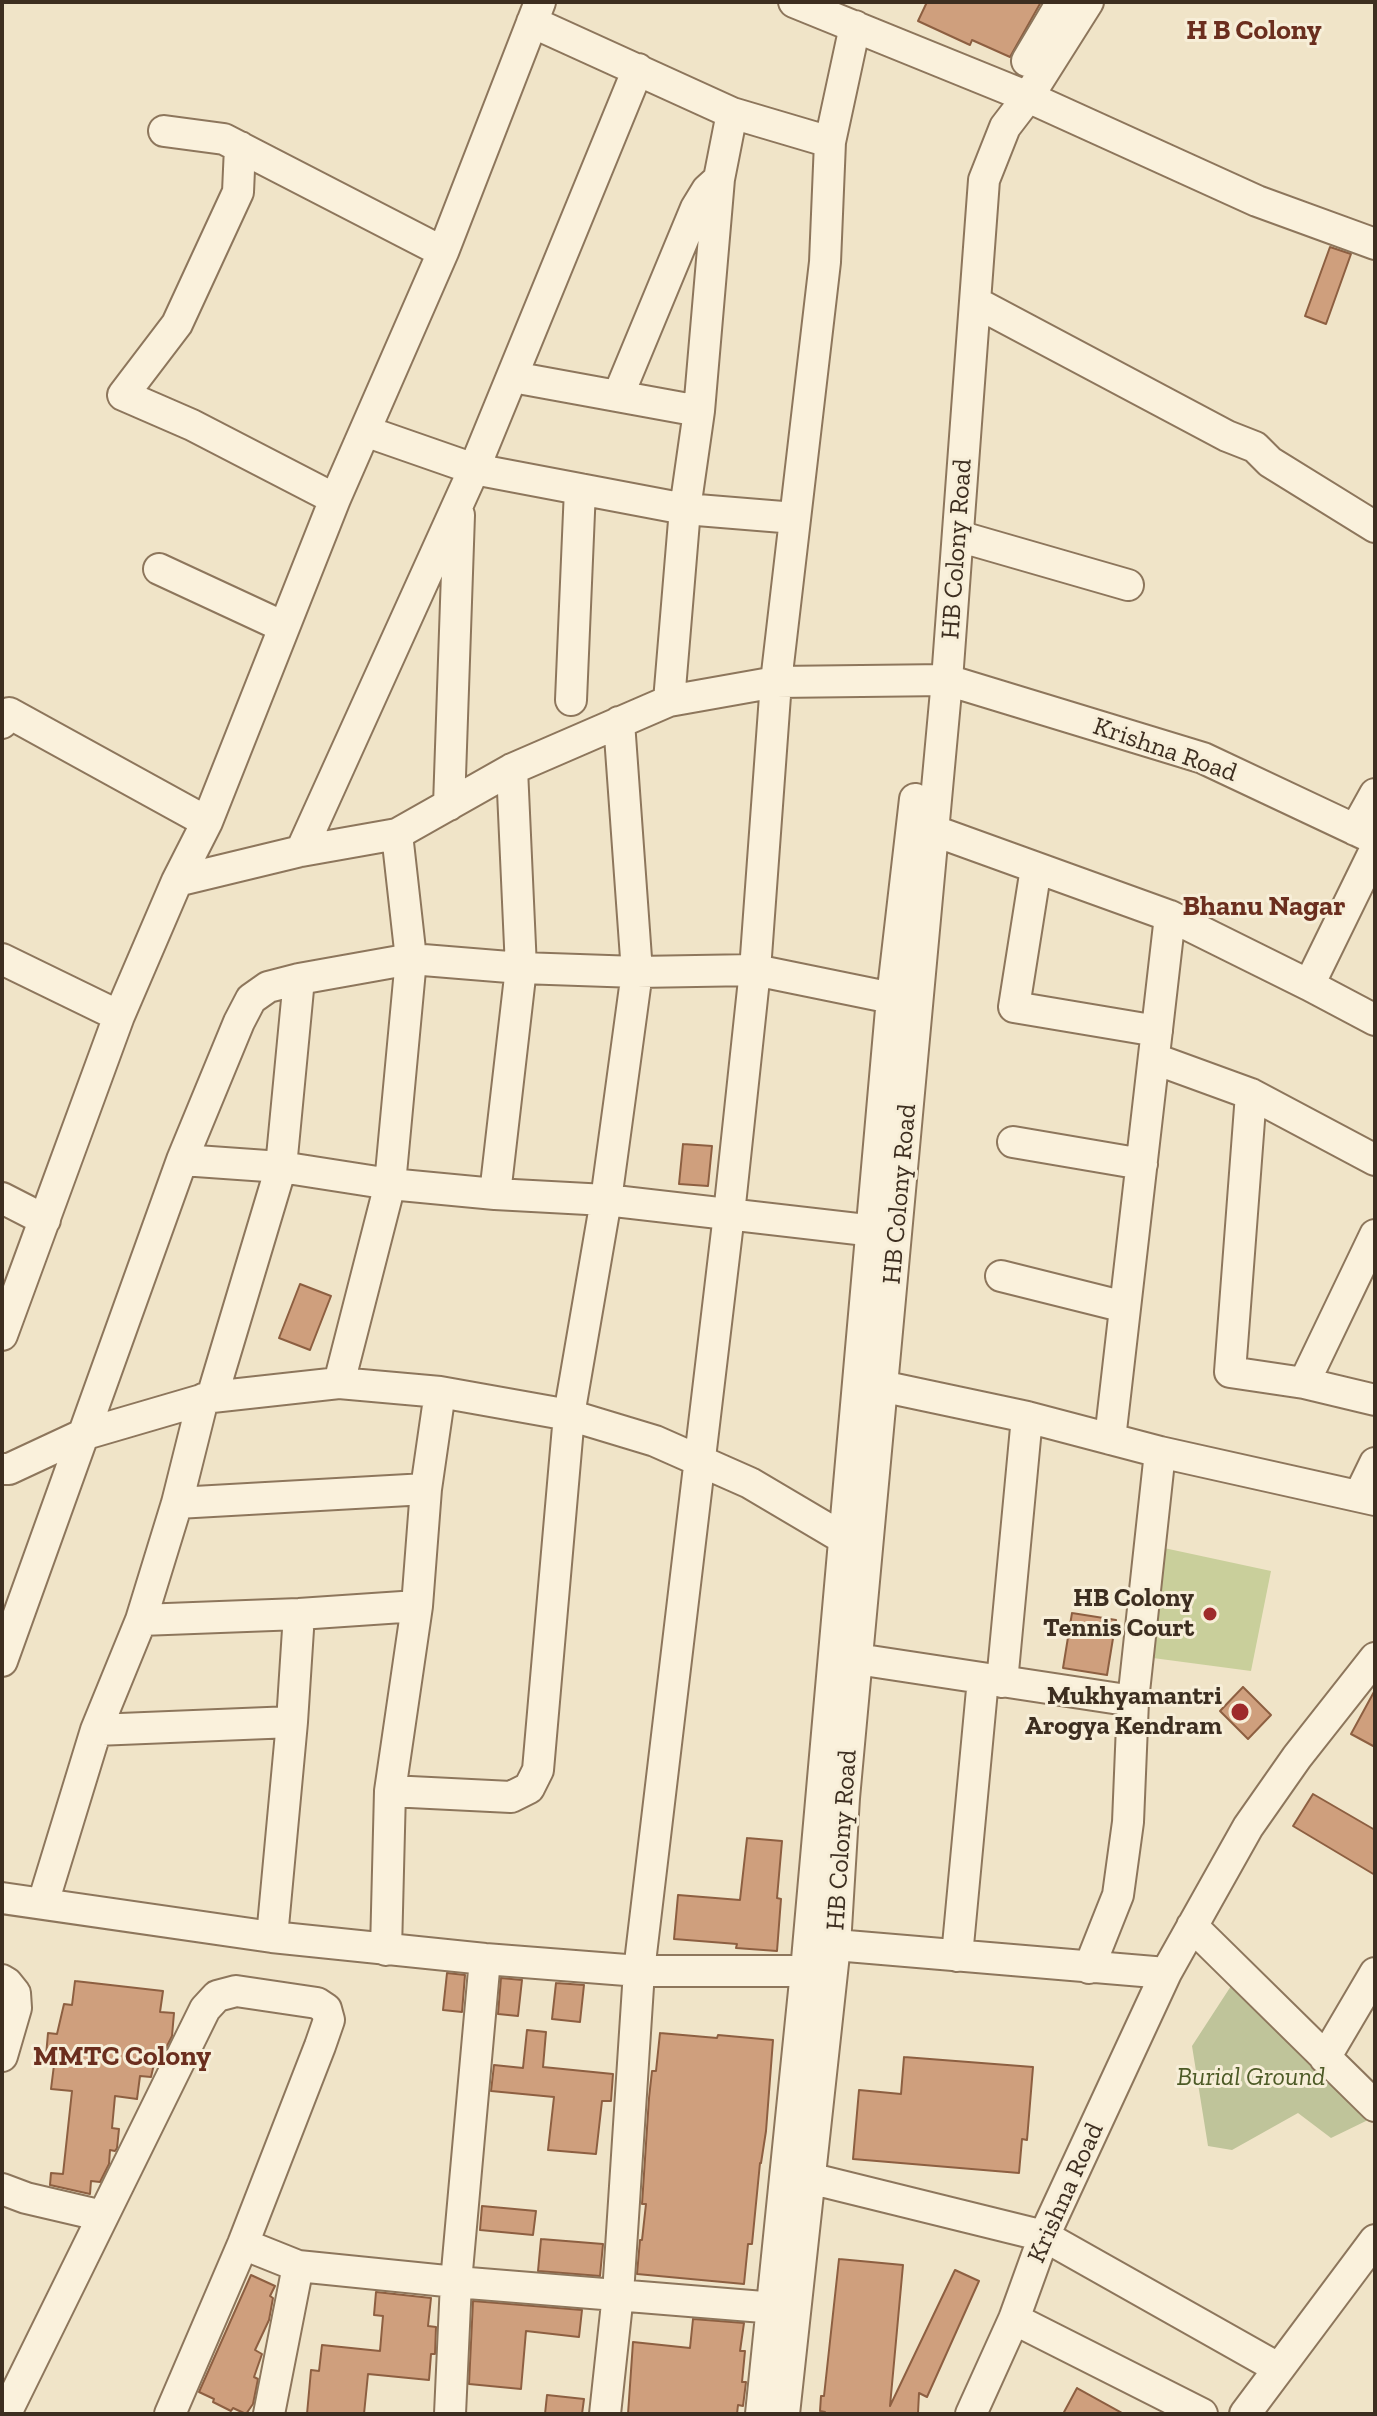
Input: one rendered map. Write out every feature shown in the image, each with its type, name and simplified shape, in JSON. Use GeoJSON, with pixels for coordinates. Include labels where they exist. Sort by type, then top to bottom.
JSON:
{"type":"FeatureCollection","features":[{"type":"Feature","properties":{"kind":"street"},"geometry":{"type":"LineString","coordinates":[[794,2],[1019,93],[1257,201],[1375,244]]}},
{"type":"Feature","properties":{"kind":"street"},"geometry":{"type":"LineString","coordinates":[[182,1160],[281,1167],[390,1184],[495,1194],[606,1200],[884,1233],[892,998],[938,680],[968,175],[992,114],[1019,93],[1062,2]]}},
{"type":"Feature","properties":{"kind":"street","name":"HB Colony Road"},"geometry":{"type":"LineString","coordinates":[[784,2414],[782,2309],[809,2178],[824,1962],[857,1659],[870,1383],[884,1233],[932,830],[938,680],[958,536],[984,180],[1019,93],[1088,2]]}},
{"type":"Feature","properties":{"kind":"street"},"geometry":{"type":"LineString","coordinates":[[2,1335],[119,1016],[177,881],[207,822],[335,499],[443,252],[536,12],[638,69],[732,113],[830,142]]}},
{"type":"Feature","properties":{"kind":"street"},"geometry":{"type":"LineString","coordinates":[[605,2414],[618,2294],[639,1971],[755,970],[776,682],[825,262],[830,142],[855,26]]}},
{"type":"Feature","properties":{"kind":"street"},"geometry":{"type":"LineString","coordinates":[[301,851],[474,469],[638,69]]}},
{"type":"Feature","properties":{"kind":"street"},"geometry":{"type":"LineString","coordinates":[[669,701],[719,179],[732,113]]}},
{"type":"Feature","properties":{"kind":"street"},"geometry":{"type":"LineString","coordinates":[[164,131],[224,139],[443,252]]}},
{"type":"Feature","properties":{"kind":"street"},"geometry":{"type":"LineString","coordinates":[[240,147],[238,192],[177,324],[123,395],[192,425],[335,499]]}},
{"type":"Feature","properties":{"kind":"street"},"geometry":{"type":"LineString","coordinates":[[618,396],[696,208],[719,179]]}},
{"type":"Feature","properties":{"kind":"street"},"geometry":{"type":"LineString","coordinates":[[975,302],[1227,436],[1255,447],[1270,462],[1375,527]]}},
{"type":"Feature","properties":{"kind":"street"},"geometry":{"type":"LineString","coordinates":[[513,377],[699,411]]}},
{"type":"Feature","properties":{"kind":"street"},"geometry":{"type":"LineString","coordinates":[[365,431],[474,469],[685,509],[795,518]]}},
{"type":"Feature","properties":{"kind":"street"},"geometry":{"type":"LineString","coordinates":[[571,700],[580,489]]}},
{"type":"Feature","properties":{"kind":"street"},"geometry":{"type":"LineString","coordinates":[[449,805],[459,501]]}},
{"type":"Feature","properties":{"kind":"street"},"geometry":{"type":"LineString","coordinates":[[958,536],[1128,585]]}},
{"type":"Feature","properties":{"kind":"street"},"geometry":{"type":"LineString","coordinates":[[159,569],[284,627]]}},
{"type":"Feature","properties":{"kind":"street","name":"Krishna Road"},"geometry":{"type":"LineString","coordinates":[[177,881],[301,851],[397,834],[512,769],[669,701],[776,682],[938,680],[1203,758],[1368,840]]}},
{"type":"Feature","properties":{"kind":"street"},"geometry":{"type":"LineString","coordinates":[[2,723],[9,713],[207,822]]}},
{"type":"Feature","properties":{"kind":"street"},"geometry":{"type":"LineString","coordinates":[[390,1791],[511,1797],[529,1788],[538,1770],[569,1415],[606,1200],[637,972],[619,722]]}},
{"type":"Feature","properties":{"kind":"street"},"geometry":{"type":"LineString","coordinates":[[495,1194],[521,968],[512,769]]}},
{"type":"Feature","properties":{"kind":"street"},"geometry":{"type":"LineString","coordinates":[[1309,985],[1368,840],[1375,794]]}},
{"type":"Feature","properties":{"kind":"street"},"geometry":{"type":"LineString","coordinates":[[932,830],[1170,916],[1375,1020]]}},
{"type":"Feature","properties":{"kind":"street"},"geometry":{"type":"LineString","coordinates":[[339,1383],[390,1184],[411,959],[397,834]]}},
{"type":"Feature","properties":{"kind":"street"},"geometry":{"type":"LineString","coordinates":[[1036,868],[1014,1007],[1156,1045],[1375,1160]]}},
{"type":"Feature","properties":{"kind":"street"},"geometry":{"type":"LineString","coordinates":[[1110,1439],[1170,916]]}},
{"type":"Feature","properties":{"kind":"street"},"geometry":{"type":"LineString","coordinates":[[2,959],[119,1016]]}},
{"type":"Feature","properties":{"kind":"street"},"geometry":{"type":"LineString","coordinates":[[2,1661],[182,1160],[251,999],[268,987],[299,979],[411,959],[521,968],[637,972],[755,970],[892,998]]}},
{"type":"Feature","properties":{"kind":"street"},"geometry":{"type":"LineString","coordinates":[[43,1903],[96,1730],[141,1620],[207,1398],[281,1167],[299,979]]}},
{"type":"Feature","properties":{"kind":"street"},"geometry":{"type":"LineString","coordinates":[[1251,1094],[1230,1372],[1304,1383],[1375,1400]]}},
{"type":"Feature","properties":{"kind":"street"},"geometry":{"type":"LineString","coordinates":[[1013,1142],[1142,1164]]}},
{"type":"Feature","properties":{"kind":"street"},"geometry":{"type":"LineString","coordinates":[[2,1198],[45,1220]]}},
{"type":"Feature","properties":{"kind":"street"},"geometry":{"type":"LineString","coordinates":[[1304,1383],[1375,1235]]}},
{"type":"Feature","properties":{"kind":"street"},"geometry":{"type":"LineString","coordinates":[[1001,1276],[1125,1307]]}},
{"type":"Feature","properties":{"kind":"street"},"geometry":{"type":"LineString","coordinates":[[2,1469],[9,1469],[82,1435],[207,1398],[339,1383],[440,1392],[569,1415],[655,1441],[750,1483],[843,1538]]}},
{"type":"Feature","properties":{"kind":"street"},"geometry":{"type":"LineString","coordinates":[[761,2414],[782,2309],[824,1962],[843,1538],[870,1383],[1367,1498],[1375,1463]]}},
{"type":"Feature","properties":{"kind":"street"},"geometry":{"type":"LineString","coordinates":[[386,1950],[390,1791],[417,1606],[426,1489],[440,1392]]}},
{"type":"Feature","properties":{"kind":"street"},"geometry":{"type":"LineString","coordinates":[[957,1956],[1027,1417]]}},
{"type":"Feature","properties":{"kind":"street"},"geometry":{"type":"LineString","coordinates":[[1089,1968],[1118,1895],[1128,1822],[1133,1701],[1160,1452]]}},
{"type":"Feature","properties":{"kind":"street"},"geometry":{"type":"LineString","coordinates":[[177,1503],[426,1489]]}},
{"type":"Feature","properties":{"kind":"street"},"geometry":{"type":"LineString","coordinates":[[141,1620],[417,1606]]}},
{"type":"Feature","properties":{"kind":"street"},"geometry":{"type":"LineString","coordinates":[[272,1937],[299,1614]]}},
{"type":"Feature","properties":{"kind":"street","name":"Krishna Road"},"geometry":{"type":"LineString","coordinates":[[971,2414],[1014,2319],[1044,2236],[1166,1973],[1248,1827],[1297,1757],[1375,1658]]}},
{"type":"Feature","properties":{"kind":"street"},"geometry":{"type":"LineString","coordinates":[[857,1659],[1133,1701]]}},
{"type":"Feature","properties":{"kind":"street"},"geometry":{"type":"LineString","coordinates":[[96,1730],[292,1722]]}},
{"type":"Feature","properties":{"kind":"street"},"geometry":{"type":"LineString","coordinates":[[2,1898],[272,1937],[386,1950],[639,1971],[957,1956],[1166,1973]]}},
{"type":"Feature","properties":{"kind":"street"},"geometry":{"type":"LineString","coordinates":[[1192,1926],[1375,2106]]}},
{"type":"Feature","properties":{"kind":"street"},"geometry":{"type":"LineString","coordinates":[[450,2414],[456,2282],[485,1959]]}},
{"type":"Feature","properties":{"kind":"street"},"geometry":{"type":"LineString","coordinates":[[1325,2058],[1375,1973]]}},
{"type":"Feature","properties":{"kind":"street"},"geometry":{"type":"LineString","coordinates":[[2,1980],[15,1993],[16,2008],[2,2056]]}},
{"type":"Feature","properties":{"kind":"street"},"geometry":{"type":"LineString","coordinates":[[9,2410],[205,2009],[217,1996],[236,1991],[317,2003],[326,2009],[329,2020],[243,2244],[170,2414]]}},
{"type":"Feature","properties":{"kind":"street"},"geometry":{"type":"LineString","coordinates":[[809,2178],[1044,2236],[1278,2368]]}},
{"type":"Feature","properties":{"kind":"street"},"geometry":{"type":"LineString","coordinates":[[2,2189],[26,2198],[103,2216]]}},
{"type":"Feature","properties":{"kind":"street"},"geometry":{"type":"LineString","coordinates":[[1245,2414],[1375,2240]]}},
{"type":"Feature","properties":{"kind":"street"},"geometry":{"type":"LineString","coordinates":[[243,2244],[298,2266],[782,2309]]}},
{"type":"Feature","properties":{"kind":"street"},"geometry":{"type":"LineString","coordinates":[[269,2414],[298,2266]]}},
{"type":"Feature","properties":{"kind":"street"},"geometry":{"type":"LineString","coordinates":[[1014,2319],[1202,2414]]}},
{"type":"Feature","properties":{"kind":"green space","name":"HB Colony Tennis Court"},"geometry":{"type":"Polygon","coordinates":[[[1164,1548],[1271,1571],[1251,1671],[1153,1658],[1164,1548]]]}},
{"type":"Feature","properties":{"kind":"green space","name":"Burial Ground"},"geometry":{"type":"Polygon","coordinates":[[[1231,1986],[1368,2120],[1331,2138],[1298,2113],[1232,2150],[1208,2146],[1192,2046],[1231,1986]]]}},
{"type":"Feature","properties":{"kind":"building"},"geometry":{"type":"Polygon","coordinates":[[[927,2],[1041,2],[1010,57],[972,40],[970,45],[918,21],[927,2]]]}},
{"type":"Feature","properties":{"kind":"building"},"geometry":{"type":"Polygon","coordinates":[[[1330,247],[1351,254],[1326,324],[1305,316],[1330,247]]]}},
{"type":"Feature","properties":{"kind":"building"},"geometry":{"type":"Polygon","coordinates":[[[683,1144],[712,1146],[708,1186],[679,1184],[683,1144]]]}},
{"type":"Feature","properties":{"kind":"building"},"geometry":{"type":"Polygon","coordinates":[[[300,1284],[331,1296],[310,1350],[279,1338],[300,1284]]]}},
{"type":"Feature","properties":{"kind":"building"},"geometry":{"type":"Polygon","coordinates":[[[1072,1613],[1116,1620],[1107,1675],[1063,1668],[1072,1613]]]}},
{"type":"Feature","properties":{"kind":"building"},"geometry":{"type":"Polygon","coordinates":[[[1243,1687],[1271,1715],[1248,1739],[1220,1711],[1243,1687]]]}},
{"type":"Feature","properties":{"kind":"building"},"geometry":{"type":"Polygon","coordinates":[[[1375,1690],[1375,1747],[1351,1734],[1375,1690]]]}},
{"type":"Feature","properties":{"kind":"building"},"geometry":{"type":"Polygon","coordinates":[[[1313,1794],[1375,1830],[1375,1875],[1293,1826],[1313,1794]]]}},
{"type":"Feature","properties":{"kind":"building"},"geometry":{"type":"Polygon","coordinates":[[[747,1838],[782,1841],[777,1898],[781,1899],[777,1951],[674,1939],[678,1895],[740,1900],[747,1838]]]}},
{"type":"Feature","properties":{"kind":"building"},"geometry":{"type":"Polygon","coordinates":[[[447,1973],[465,1975],[462,2012],[443,2010],[447,1973]]]}},
{"type":"Feature","properties":{"kind":"building"},"geometry":{"type":"Polygon","coordinates":[[[501,1978],[522,1980],[518,2016],[498,2014],[501,1978]]]}},
{"type":"Feature","properties":{"kind":"building"},"geometry":{"type":"Polygon","coordinates":[[[75,1981],[163,1991],[160,2012],[174,2013],[172,2036],[166,2048],[158,2047],[151,2077],[140,2076],[137,2099],[115,2096],[112,2128],[119,2129],[117,2148],[110,2150],[109,2164],[100,2182],[91,2181],[90,2194],[50,2185],[51,2173],[63,2174],[72,2091],[51,2089],[55,2057],[46,2056],[48,2033],[57,2034],[64,2004],[72,2005],[75,1981]]]}},
{"type":"Feature","properties":{"kind":"building"},"geometry":{"type":"Polygon","coordinates":[[[556,1983],[584,1985],[580,2022],[552,2019],[556,1983]]]}},
{"type":"Feature","properties":{"kind":"building"},"geometry":{"type":"Polygon","coordinates":[[[527,2030],[546,2032],[543,2067],[613,2074],[611,2101],[602,2101],[596,2154],[548,2150],[554,2097],[491,2091],[494,2065],[523,2068],[527,2030]]]}},
{"type":"Feature","properties":{"kind":"building"},"geometry":{"type":"Polygon","coordinates":[[[660,2033],[773,2040],[766,2131],[744,2284],[637,2274],[646,2204],[642,2204],[649,2098],[660,2033]]]}},
{"type":"Feature","properties":{"kind":"building"},"geometry":{"type":"Polygon","coordinates":[[[904,2057],[1033,2067],[1027,2140],[1022,2139],[1019,2173],[853,2159],[859,2090],[901,2094],[904,2057]]]}},
{"type":"Feature","properties":{"kind":"building"},"geometry":{"type":"Polygon","coordinates":[[[482,2206],[536,2211],[533,2235],[480,2230],[482,2206]]]}},
{"type":"Feature","properties":{"kind":"building"},"geometry":{"type":"Polygon","coordinates":[[[541,2239],[603,2244],[600,2276],[538,2271],[541,2239]]]}},
{"type":"Feature","properties":{"kind":"building"},"geometry":{"type":"Polygon","coordinates":[[[839,2259],[903,2265],[890,2406],[955,2270],[979,2281],[927,2397],[919,2393],[918,2413],[825,2414],[820,2411],[839,2259]]]}},
{"type":"Feature","properties":{"kind":"building"},"geometry":{"type":"Polygon","coordinates":[[[251,2275],[275,2286],[270,2296],[273,2298],[269,2320],[255,2350],[262,2354],[254,2377],[258,2379],[253,2404],[246,2414],[233,2408],[231,2411],[199,2392],[251,2275]]]}},
{"type":"Feature","properties":{"kind":"building"},"geometry":{"type":"Polygon","coordinates":[[[376,2292],[431,2298],[428,2326],[436,2327],[435,2354],[431,2354],[429,2380],[368,2374],[364,2414],[307,2414],[311,2370],[319,2371],[322,2345],[380,2351],[383,2316],[374,2315],[376,2292]]]}},
{"type":"Feature","properties":{"kind":"building"},"geometry":{"type":"Polygon","coordinates":[[[473,2301],[582,2310],[579,2337],[526,2331],[521,2389],[469,2384],[473,2301]]]}},
{"type":"Feature","properties":{"kind":"building"},"geometry":{"type":"Polygon","coordinates":[[[693,2319],[744,2323],[740,2351],[745,2351],[743,2406],[738,2405],[737,2414],[628,2414],[633,2342],[690,2348],[693,2319]]]}},
{"type":"Feature","properties":{"kind":"building"},"geometry":{"type":"Polygon","coordinates":[[[1077,2388],[1124,2414],[1063,2414],[1077,2388]]]}},
{"type":"Feature","properties":{"kind":"building"},"geometry":{"type":"Polygon","coordinates":[[[547,2395],[584,2399],[582,2414],[545,2414],[547,2395]]]}},
{"type":"Feature","properties":{"kind":"place","name":"HB Colony Tennis Court"},"geometry":{"type":"Point","coordinates":[1210,1614]}},
{"type":"Feature","properties":{"kind":"place","name":"Mukhyamantri Arogya Kendram"},"geometry":{"type":"Point","coordinates":[1240,1712]}},
{"type":"Feature","properties":{"kind":"district","name":"H B Colony"},"geometry":{"type":"Point","coordinates":[1254,31]}},
{"type":"Feature","properties":{"kind":"district","name":"Bhanu Nagar"},"geometry":{"type":"Point","coordinates":[1264,907]}},
{"type":"Feature","properties":{"kind":"district","name":"MMTC Colony"},"geometry":{"type":"Point","coordinates":[122,2057]}}]}
